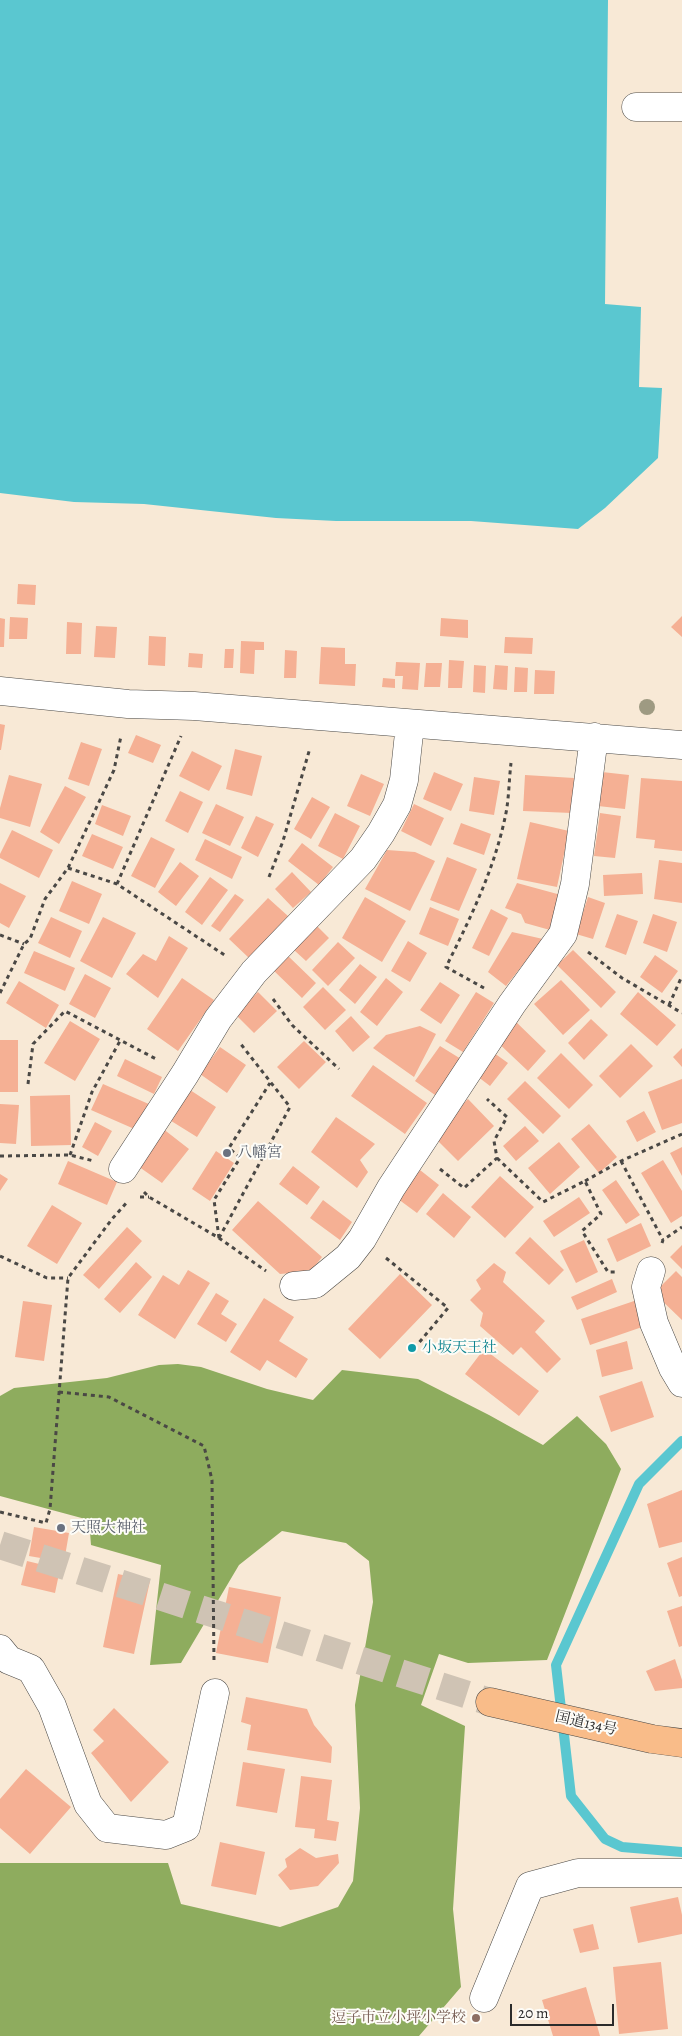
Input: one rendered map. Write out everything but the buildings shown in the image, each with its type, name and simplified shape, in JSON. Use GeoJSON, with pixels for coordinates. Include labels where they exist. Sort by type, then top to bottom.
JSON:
{"type":"FeatureCollection","features":[{"type":"Feature","properties":{"kind":"highway","name":"国道134号"},"geometry":{"type":"LineString","coordinates":[[490,1702],[652,1739],[682,1743]]}},
{"type":"Feature","properties":{"kind":"street"},"geometry":{"type":"LineString","coordinates":[[636,107],[682,107]]}},
{"type":"Feature","properties":{"kind":"street"},"geometry":{"type":"LineString","coordinates":[[0,691],[128,704],[194,706],[682,745]]}},
{"type":"Feature","properties":{"kind":"street"},"geometry":{"type":"LineString","coordinates":[[122,1169],[185,1074],[218,1019],[254,972],[363,859],[381,833],[398,805],[404,780],[410,724]]}},
{"type":"Feature","properties":{"kind":"street"},"geometry":{"type":"LineString","coordinates":[[294,1286],[316,1284],[348,1257],[512,1004],[563,934],[575,884],[594,737]]}},
{"type":"Feature","properties":{"kind":"street"},"geometry":{"type":"LineString","coordinates":[[651,1271],[646,1286],[654,1323],[673,1368],[682,1383]]}},
{"type":"Feature","properties":{"kind":"street"},"geometry":{"type":"LineString","coordinates":[[3,1660],[31,1669],[52,1706],[88,1804],[107,1828],[166,1835],[186,1827],[215,1693]]}},
{"type":"Feature","properties":{"kind":"street"},"geometry":{"type":"LineString","coordinates":[[484,1998],[530,1886],[578,1874],[682,1873]]}},
{"type":"Feature","properties":{"kind":"path"},"geometry":{"type":"LineString","coordinates":[[0,994],[24,944],[30,939],[46,899],[68,868],[114,770],[128,704]]}},
{"type":"Feature","properties":{"kind":"path"},"geometry":{"type":"LineString","coordinates":[[117,884],[194,706]]}},
{"type":"Feature","properties":{"kind":"path"},"geometry":{"type":"LineString","coordinates":[[269,877],[283,841],[318,716]]}},
{"type":"Feature","properties":{"kind":"path"},"geometry":{"type":"LineString","coordinates":[[512,1004],[446,967],[476,909],[493,864],[506,813],[515,733]]}},
{"type":"Feature","properties":{"kind":"path"},"geometry":{"type":"LineString","coordinates":[[68,868],[117,884],[199,940],[254,972],[292,1025],[340,1069]]}},
{"type":"Feature","properties":{"kind":"path"},"geometry":{"type":"LineString","coordinates":[[563,934],[622,978],[682,1013]]}},
{"type":"Feature","properties":{"kind":"path"},"geometry":{"type":"LineString","coordinates":[[0,935],[24,944]]}},
{"type":"Feature","properties":{"kind":"path"},"geometry":{"type":"LineString","coordinates":[[669,1005],[682,976]]}},
{"type":"Feature","properties":{"kind":"path"},"geometry":{"type":"LineString","coordinates":[[28,1084],[33,1044],[65,1011],[185,1074]]}},
{"type":"Feature","properties":{"kind":"path"},"geometry":{"type":"LineString","coordinates":[[218,1019],[250,1054],[270,1084],[290,1107],[220,1238]]}},
{"type":"Feature","properties":{"kind":"path"},"geometry":{"type":"LineString","coordinates":[[70,1155],[92,1092],[120,1041]]}},
{"type":"Feature","properties":{"kind":"path"},"geometry":{"type":"LineString","coordinates":[[465,1078],[507,1117],[494,1140],[498,1158],[544,1202],[621,1161],[682,1134]]}},
{"type":"Feature","properties":{"kind":"path"},"geometry":{"type":"LineString","coordinates":[[220,1238],[214,1200],[240,1158],[229,1148],[270,1084]]}},
{"type":"Feature","properties":{"kind":"path"},"geometry":{"type":"LineString","coordinates":[[416,1151],[464,1188],[498,1158]]}},
{"type":"Feature","properties":{"kind":"path"},"geometry":{"type":"LineString","coordinates":[[0,1156],[70,1155],[122,1169]]}},
{"type":"Feature","properties":{"kind":"path"},"geometry":{"type":"LineString","coordinates":[[621,1161],[663,1240]]}},
{"type":"Feature","properties":{"kind":"path"},"geometry":{"type":"LineString","coordinates":[[585,1181],[601,1214],[582,1231],[608,1272],[651,1271]]}},
{"type":"Feature","properties":{"kind":"path"},"geometry":{"type":"LineString","coordinates":[[0,1512],[46,1523],[50,1510],[68,1278],[112,1219],[132,1197],[149,1197],[220,1238],[278,1280],[294,1286]]}},
{"type":"Feature","properties":{"kind":"path"},"geometry":{"type":"LineString","coordinates":[[362,1238],[448,1308],[417,1345]]}},
{"type":"Feature","properties":{"kind":"path"},"geometry":{"type":"LineString","coordinates":[[0,1256],[47,1278],[68,1278]]}},
{"type":"Feature","properties":{"kind":"path"},"geometry":{"type":"LineString","coordinates":[[59,1392],[109,1396],[204,1446],[212,1480],[215,1693]]}},
{"type":"Feature","properties":{"kind":"green space"},"geometry":{"type":"Polygon","coordinates":[[[178,1364],[201,1367],[267,1389],[313,1400],[342,1370],[418,1379],[543,1445],[577,1416],[606,1444],[621,1469],[547,1660],[468,1663],[439,1654],[421,1705],[465,1726],[453,1909],[461,1987],[419,2036],[0,2036],[0,1863],[168,1863],[181,1904],[280,1927],[338,1907],[353,1881],[360,1808],[355,1705],[373,1602],[369,1561],[346,1543],[282,1531],[239,1565],[181,1663],[150,1665],[161,1565],[91,1545],[89,1520],[0,1496],[0,1396],[14,1388],[107,1378],[159,1365],[178,1364]]]}},
{"type":"Feature","properties":{"kind":"water"},"geometry":{"type":"Polygon","coordinates":[[[0,0],[608,0],[605,304],[641,307],[639,387],[662,388],[658,458],[605,508],[578,529],[471,521],[336,521],[276,518],[144,504],[74,502],[0,493],[0,0]]]}},
{"type":"Feature","properties":{"kind":"waterway"},"geometry":{"type":"LineString","coordinates":[[682,1441],[639,1484],[556,1665],[571,1796],[605,1839],[622,1847],[682,1852]]}},
{"type":"Feature","properties":{"kind":"tunnel"},"geometry":{"type":"LineString","coordinates":[[0,1545],[490,1702]]}},
{"type":"Feature","properties":{"kind":"place","name":"八幡宮"},"geometry":{"type":"Point","coordinates":[227,1153]}},
{"type":"Feature","properties":{"kind":"place","name":"小坂天王社"},"geometry":{"type":"Point","coordinates":[412,1348]}},
{"type":"Feature","properties":{"kind":"place","name":"天照大神社"},"geometry":{"type":"Point","coordinates":[61,1528]}},
{"type":"Feature","properties":{"kind":"place","name":"逗子市立小坪小学校"},"geometry":{"type":"Point","coordinates":[476,2018]}}]}
